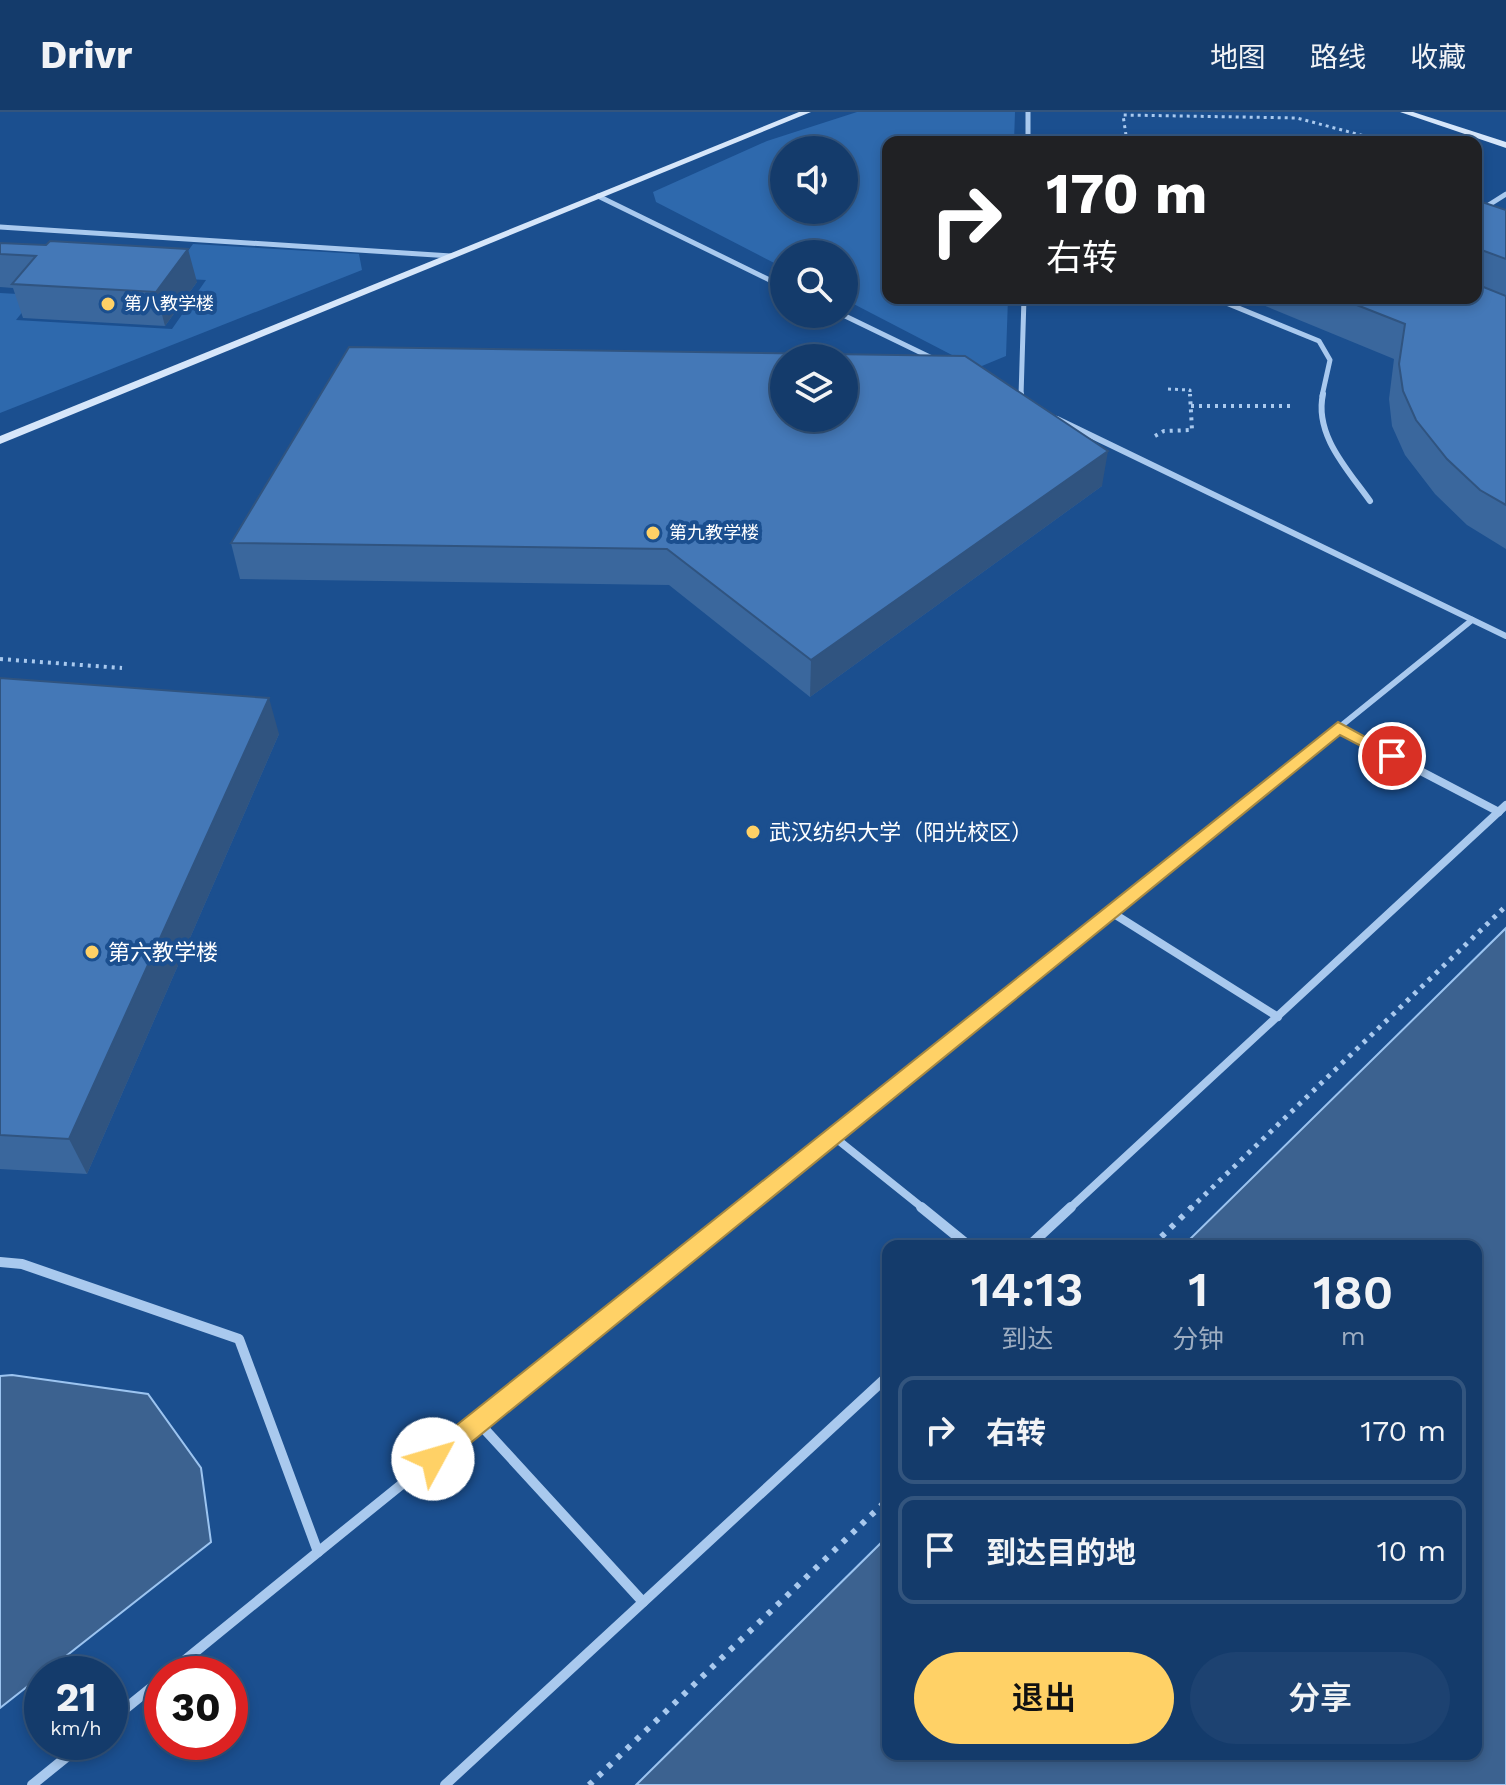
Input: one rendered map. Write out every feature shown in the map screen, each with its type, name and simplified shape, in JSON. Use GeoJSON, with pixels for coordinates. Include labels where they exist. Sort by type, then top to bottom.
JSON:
{"type":"FeatureCollection","features":[{"type":"Feature","properties":{"kind":"main road"},"geometry":{"type":"LineString","coordinates":[[0,440],[807,112]]}},
{"type":"Feature","properties":{"kind":"main road"},"geometry":{"type":"LineString","coordinates":[[1404,112],[1478,136]]}},
{"type":"Feature","properties":{"kind":"main road"},"geometry":{"type":"LineString","coordinates":[[1482,137],[1506,145]]}},
{"type":"Feature","properties":{"kind":"street"},"geometry":{"type":"LineString","coordinates":[[1028,112],[1028,136]]}},
{"type":"Feature","properties":{"kind":"street"},"geometry":{"type":"LineString","coordinates":[[1482,210],[1506,194]]}},
{"type":"Feature","properties":{"kind":"street"},"geometry":{"type":"LineString","coordinates":[[598,196],[770,280]]}},
{"type":"Feature","properties":{"kind":"street"},"geometry":{"type":"LineString","coordinates":[[1482,216],[1491,219]]}},
{"type":"Feature","properties":{"kind":"street"},"geometry":{"type":"LineString","coordinates":[[0,227],[451,256]]}},
{"type":"Feature","properties":{"kind":"street"},"geometry":{"type":"LineString","coordinates":[[1021,401],[1024,304]]}},
{"type":"Feature","properties":{"kind":"street"},"geometry":{"type":"LineString","coordinates":[[1229,304],[1319,341],[1330,360],[1320,406],[1330,445],[1370,501]]}},
{"type":"Feature","properties":{"kind":"street"},"geometry":{"type":"LineString","coordinates":[[858,322],[938,361]]}},
{"type":"Feature","properties":{"kind":"street"},"geometry":{"type":"LineString","coordinates":[[1007,395],[1034,408]]}},
{"type":"Feature","properties":{"kind":"street"},"geometry":{"type":"LineString","coordinates":[[1048,414],[1506,636]]}},
{"type":"Feature","properties":{"kind":"street"},"geometry":{"type":"LineString","coordinates":[[190,1656],[1472,620]]}},
{"type":"Feature","properties":{"kind":"street"},"geometry":{"type":"LineString","coordinates":[[1036,1240],[1502,809],[1338,727]]}},
{"type":"Feature","properties":{"kind":"street"},"geometry":{"type":"LineString","coordinates":[[1111,912],[1278,1017]]}},
{"type":"Feature","properties":{"kind":"street"},"geometry":{"type":"LineString","coordinates":[[833,1136],[962,1240]]}},
{"type":"Feature","properties":{"kind":"street"},"geometry":{"type":"LineString","coordinates":[[0,1262],[22,1264],[239,1339],[318,1552]]}},
{"type":"Feature","properties":{"kind":"street"},"geometry":{"type":"LineString","coordinates":[[445,1785],[882,1382]]}},
{"type":"Feature","properties":{"kind":"street"},"geometry":{"type":"LineString","coordinates":[[478,1422],[643,1602]]}},
{"type":"Feature","properties":{"kind":"street"},"geometry":{"type":"LineString","coordinates":[[128,1706],[144,1694]]}},
{"type":"Feature","properties":{"kind":"street"},"geometry":{"type":"LineString","coordinates":[[32,1785],[63,1760]]}},
{"type":"Feature","properties":{"kind":"path"},"geometry":{"type":"LineString","coordinates":[[1126,136],[1123,115],[1297,118],[1364,136]]}},
{"type":"Feature","properties":{"kind":"path"},"geometry":{"type":"LineString","coordinates":[[1127,452],[1164,431],[1192,430],[1190,390],[1168,389]]}},
{"type":"Feature","properties":{"kind":"path"},"geometry":{"type":"LineString","coordinates":[[1191,406],[1320,406]]}},
{"type":"Feature","properties":{"kind":"path"},"geometry":{"type":"LineString","coordinates":[[0,659],[122,668]]}},
{"type":"Feature","properties":{"kind":"path"},"geometry":{"type":"LineString","coordinates":[[1158,1240],[1506,906]]}},
{"type":"Feature","properties":{"kind":"path"},"geometry":{"type":"LineString","coordinates":[[589,1785],[882,1505]]}},
{"type":"Feature","properties":{"kind":"shaded area"},"geometry":{"type":"Polygon","coordinates":[[[857,112],[1015,112],[1014,136],[882,136],[882,304],[1008,304],[1006,356],[977,368],[858,306],[858,240],[770,240],[770,261],[656,202],[653,192],[770,140],[770,224],[858,224],[858,136],[783,136],[857,112]]]}},
{"type":"Feature","properties":{"kind":"shaded area"},"geometry":{"type":"Polygon","coordinates":[[[193,244],[359,254],[362,270],[0,413],[0,293],[36,295],[16,320],[172,329],[206,280],[168,278],[193,244]]]}},
{"type":"Feature","properties":{"kind":"shaded area"},"geometry":{"type":"Polygon","coordinates":[[[1506,928],[1506,1785],[636,1785],[882,1542],[882,1760],[1482,1760],[1482,1240],[1189,1240],[1506,928]]]}},
{"type":"Feature","properties":{"kind":"shaded area"},"geometry":{"type":"Polygon","coordinates":[[[12,1375],[148,1394],[201,1468],[211,1542],[66,1656],[24,1656],[24,1689],[0,1708],[0,1376],[12,1375]]]}},
{"type":"Feature","properties":{"kind":"building"},"geometry":{"type":"Polygon","coordinates":[[[1482,202],[1506,210],[1506,259],[1482,250],[1482,202]]]}},
{"type":"Feature","properties":{"kind":"building"},"geometry":{"type":"Polygon","coordinates":[[[50,241],[188,249],[156,292],[12,284],[36,256],[0,254],[0,243],[46,245],[50,241]]]}},
{"type":"Feature","properties":{"kind":"building"},"geometry":{"type":"Polygon","coordinates":[[[1482,286],[1506,296],[1506,505],[1480,490],[1447,459],[1416,420],[1403,391],[1399,364],[1405,324],[1354,304],[1482,304],[1482,286]]]}},
{"type":"Feature","properties":{"kind":"building","name":"第九教学楼"},"geometry":{"type":"Polygon","coordinates":[[[349,347],[770,353],[770,432],[858,432],[858,354],[965,356],[1108,451],[811,660],[667,549],[231,543],[349,347]]]}},
{"type":"Feature","properties":{"kind":"building","name":"第六教学楼"},"geometry":{"type":"Polygon","coordinates":[[[0,678],[269,698],[69,1139],[0,1135],[0,678]]]}},
{"type":"Feature","properties":{"kind":"place","name":"第八教学楼"},"geometry":{"type":"Point","coordinates":[108,304]}},
{"type":"Feature","properties":{"kind":"place","name":"第九教学楼"},"geometry":{"type":"Point","coordinates":[653,533]}},
{"type":"Feature","properties":{"kind":"place","name":"武汉纺织大学（阳光校区）"},"geometry":{"type":"Point","coordinates":[753,832]}},
{"type":"Feature","properties":{"kind":"place","name":"第六教学楼"},"geometry":{"type":"Point","coordinates":[92,952]}},
{"type":"Feature","properties":{"kind":"route"},"geometry":{"type":"LineString","coordinates":[[433,1459],[1338,727],[1392,756]]}}]}
